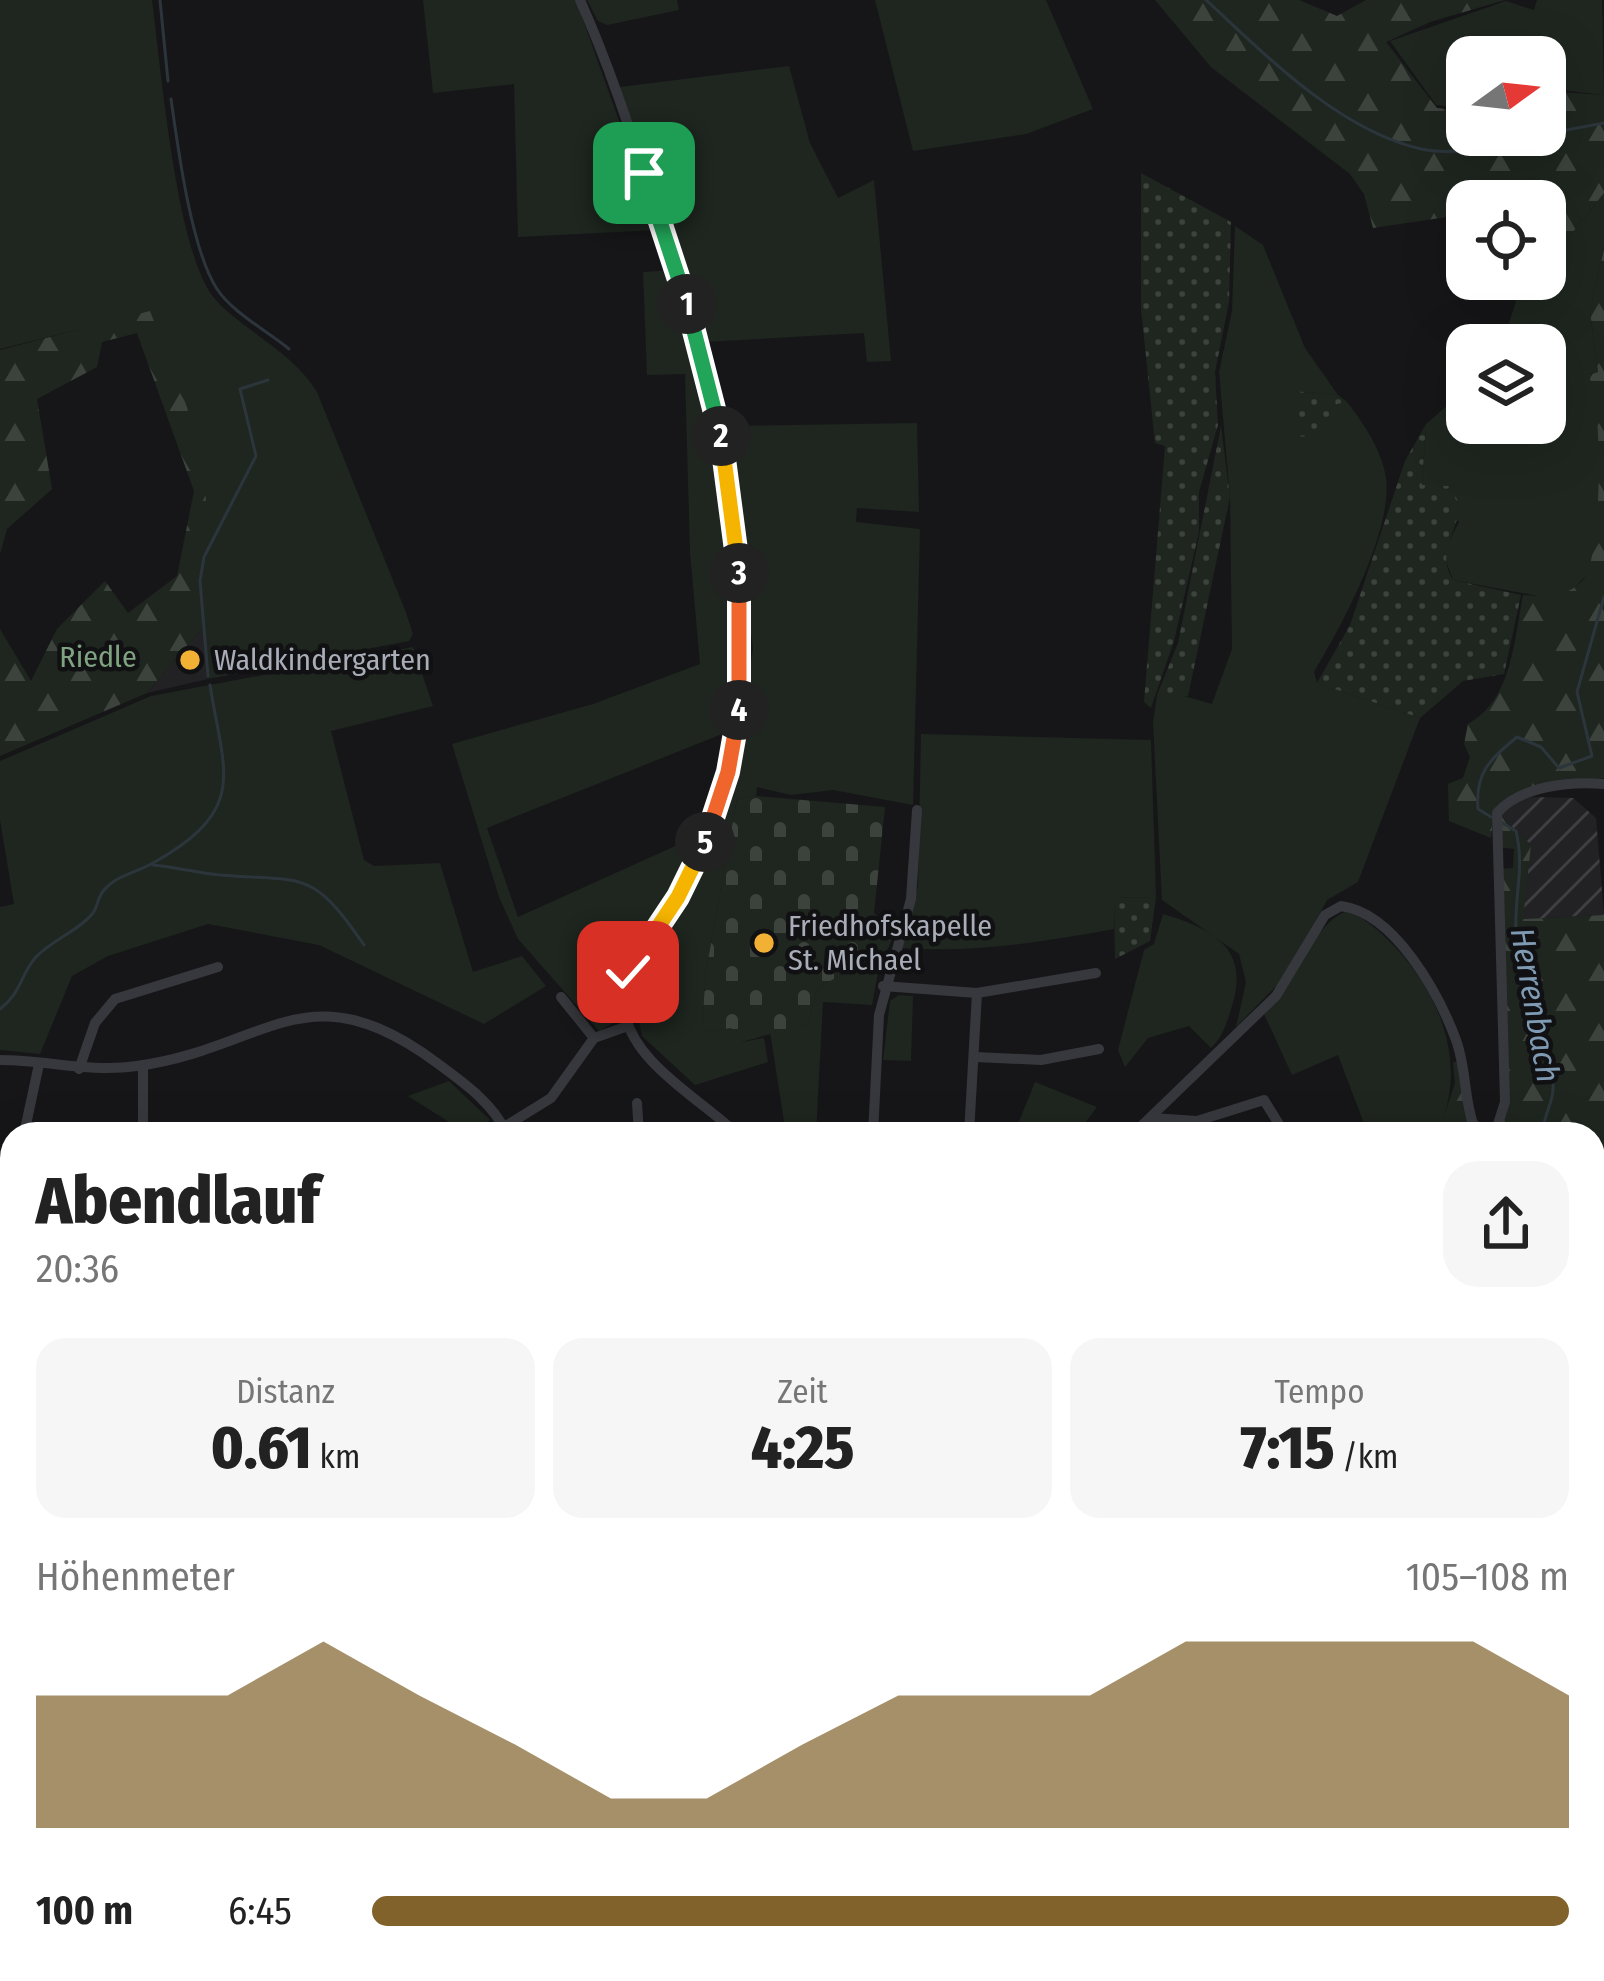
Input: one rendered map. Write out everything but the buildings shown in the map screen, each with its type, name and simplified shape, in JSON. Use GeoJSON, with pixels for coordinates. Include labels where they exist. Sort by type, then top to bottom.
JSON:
{"type":"FeatureCollection","features":[{"type":"Feature","properties":{"kind":"street"},"geometry":{"type":"LineString","coordinates":[[580,0],[708,372],[729,489],[742,621],[741,690],[728,772],[686,882],[628,972],[628,1026],[654,1062],[723,1122]]}},
{"type":"Feature","properties":{"kind":"street"},"geometry":{"type":"LineString","coordinates":[[1498,1122],[1504,1102],[1496,812],[1515,796],[1581,782],[1604,784]]}},
{"type":"Feature","properties":{"kind":"street"},"geometry":{"type":"LineString","coordinates":[[874,1122],[883,986],[910,899],[917,810]]}},
{"type":"Feature","properties":{"kind":"street"},"geometry":{"type":"LineString","coordinates":[[1147,1122],[1276,995],[1325,915],[1336,907],[1354,909],[1380,925],[1414,965],[1455,1039],[1473,1122]]}},
{"type":"Feature","properties":{"kind":"street"},"geometry":{"type":"LineString","coordinates":[[79,1069],[95,1023],[115,999],[218,968]]}},
{"type":"Feature","properties":{"kind":"street"},"geometry":{"type":"LineString","coordinates":[[883,986],[976,993],[1096,973]]}},
{"type":"Feature","properties":{"kind":"street"},"geometry":{"type":"LineString","coordinates":[[970,1122],[976,993]]}},
{"type":"Feature","properties":{"kind":"street"},"geometry":{"type":"LineString","coordinates":[[561,997],[594,1038]]}},
{"type":"Feature","properties":{"kind":"street"},"geometry":{"type":"LineString","coordinates":[[0,1060],[79,1069],[143,1065],[284,1021],[335,1014],[387,1030],[422,1052],[471,1088],[498,1122]]}},
{"type":"Feature","properties":{"kind":"street"},"geometry":{"type":"LineString","coordinates":[[518,1122],[551,1098],[594,1038],[628,1026]]}},
{"type":"Feature","properties":{"kind":"street"},"geometry":{"type":"LineString","coordinates":[[976,1057],[1041,1060],[1099,1049]]}},
{"type":"Feature","properties":{"kind":"street"},"geometry":{"type":"LineString","coordinates":[[27,1122],[39,1064]]}},
{"type":"Feature","properties":{"kind":"street"},"geometry":{"type":"LineString","coordinates":[[143,1065],[143,1122]]}},
{"type":"Feature","properties":{"kind":"street"},"geometry":{"type":"LineString","coordinates":[[1152,1118],[1197,1121],[1264,1100],[1278,1122]]}},
{"type":"Feature","properties":{"kind":"street"},"geometry":{"type":"LineString","coordinates":[[637,1103],[638,1122]]}},
{"type":"Feature","properties":{"kind":"shaded area","name":"Waldkindergarten"},"geometry":{"type":"Polygon","coordinates":[[[203,627],[208,679],[147,693],[203,627]]]}},
{"type":"Feature","properties":{"kind":"shaded area"},"geometry":{"type":"Polygon","coordinates":[[[1573,798],[1596,818],[1604,915],[1522,919],[1531,845],[1499,814],[1515,799],[1573,798]]]}},
{"type":"Feature","properties":{"kind":"green space"},"geometry":{"type":"Polygon","coordinates":[[[0,0],[152,0],[178,193],[197,265],[219,303],[292,362],[317,392],[405,610],[413,634],[409,641],[208,679],[196,582],[206,506],[198,447],[150,312],[0,349],[0,0]]]}},
{"type":"Feature","properties":{"kind":"green space"},"geometry":{"type":"Polygon","coordinates":[[[423,0],[576,0],[658,230],[518,237],[514,84],[433,93],[423,0]]]}},
{"type":"Feature","properties":{"kind":"green space"},"geometry":{"type":"Polygon","coordinates":[[[587,0],[677,0],[679,10],[607,25],[598,21],[587,0]]]}},
{"type":"Feature","properties":{"kind":"green space"},"geometry":{"type":"Polygon","coordinates":[[[875,0],[1046,0],[1093,109],[1026,134],[913,151],[875,0]]]}},
{"type":"Feature","properties":{"kind":"green space"},"geometry":{"type":"Polygon","coordinates":[[[1155,0],[1299,0],[1337,16],[1366,0],[1505,0],[1430,22],[1386,42],[1437,108],[1446,109],[1446,156],[1566,156],[1566,92],[1604,95],[1604,193],[1566,241],[1566,180],[1446,180],[1446,217],[1373,228],[1364,194],[1350,174],[1211,67],[1155,0]]]}},
{"type":"Feature","properties":{"kind":"green space"},"geometry":{"type":"Polygon","coordinates":[[[1537,0],[1602,0],[1604,95],[1566,90],[1566,36],[1446,36],[1446,106],[1436,105],[1390,41],[1506,1],[1534,10],[1537,0]]]}},
{"type":"Feature","properties":{"kind":"green space"},"geometry":{"type":"Polygon","coordinates":[[[789,66],[810,143],[838,198],[874,180],[891,361],[867,362],[864,333],[705,342],[620,87],[789,66]]]}},
{"type":"Feature","properties":{"kind":"green space"},"geometry":{"type":"Polygon","coordinates":[[[1141,173],[1231,222],[1229,302],[1215,372],[1218,425],[1199,492],[1199,532],[1174,641],[1151,708],[1144,702],[1165,446],[1155,443],[1141,309],[1141,173]]]}},
{"type":"Feature","properties":{"kind":"green space"},"geometry":{"type":"Polygon","coordinates":[[[1604,193],[1604,249],[1590,311],[1598,372],[1590,374],[1602,431],[1596,554],[1586,576],[1571,591],[1549,598],[1453,580],[1443,553],[1459,522],[1422,485],[1426,424],[1446,406],[1446,444],[1566,444],[1566,324],[1509,324],[1516,300],[1566,300],[1566,241],[1604,193]]]}},
{"type":"Feature","properties":{"kind":"green space"},"geometry":{"type":"Polygon","coordinates":[[[1235,226],[1263,245],[1305,348],[1338,395],[1294,391],[1347,402],[1376,447],[1386,478],[1382,524],[1373,551],[1314,672],[1317,683],[1420,718],[1358,882],[1327,900],[1289,973],[1236,1027],[1246,982],[1239,954],[1162,900],[1153,722],[1157,695],[1174,693],[1212,704],[1232,649],[1230,497],[1219,372],[1232,311],[1235,226]]]}},
{"type":"Feature","properties":{"kind":"green space"},"geometry":{"type":"Polygon","coordinates":[[[1604,249],[1604,778],[1520,795],[1494,812],[1491,838],[1449,821],[1448,784],[1463,778],[1470,757],[1464,744],[1468,724],[1494,700],[1509,668],[1523,595],[1571,590],[1584,579],[1590,565],[1599,478],[1597,414],[1588,375],[1598,372],[1590,311],[1604,249]]]}},
{"type":"Feature","properties":{"kind":"green space"},"geometry":{"type":"Polygon","coordinates":[[[672,270],[703,382],[726,497],[736,613],[732,730],[487,828],[518,917],[704,833],[619,977],[617,1021],[599,1031],[518,939],[499,897],[452,744],[593,704],[700,664],[690,553],[685,374],[647,375],[643,272],[672,270]]]}},
{"type":"Feature","properties":{"kind":"green space","name":"Riedle"},"geometry":{"type":"Polygon","coordinates":[[[150,311],[201,457],[206,507],[200,579],[203,627],[147,693],[0,756],[0,629],[31,681],[57,629],[105,581],[128,613],[177,576],[194,491],[137,333],[102,342],[97,367],[37,399],[52,489],[7,529],[0,554],[0,350],[150,311]]]}},
{"type":"Feature","properties":{"kind":"green space"},"geometry":{"type":"Polygon","coordinates":[[[1294,391],[1338,395],[1347,402],[1337,404],[1321,440],[1294,435],[1294,391]]]}},
{"type":"Feature","properties":{"kind":"green space"},"geometry":{"type":"Polygon","coordinates":[[[917,423],[919,512],[857,508],[856,522],[920,529],[913,805],[833,790],[791,795],[757,787],[756,796],[737,799],[706,971],[702,1025],[709,1032],[731,1028],[742,1042],[764,1038],[768,1062],[695,1085],[642,1036],[633,992],[646,956],[696,873],[719,820],[741,730],[753,648],[724,426],[917,423]]]}},
{"type":"Feature","properties":{"kind":"green space"},"geometry":{"type":"Polygon","coordinates":[[[1426,424],[1422,485],[1448,486],[1456,497],[1457,520],[1446,554],[1453,580],[1521,595],[1504,674],[1463,681],[1420,718],[1317,683],[1350,625],[1405,461],[1426,424]]]}},
{"type":"Feature","properties":{"kind":"green space"},"geometry":{"type":"Polygon","coordinates":[[[1221,426],[1230,497],[1188,696],[1157,695],[1178,643],[1221,426]]]}},
{"type":"Feature","properties":{"kind":"green space"},"geometry":{"type":"Polygon","coordinates":[[[413,647],[433,706],[331,731],[364,860],[374,866],[440,863],[473,972],[522,956],[546,986],[484,1024],[319,945],[208,924],[108,956],[72,976],[40,1054],[0,1050],[0,907],[14,904],[0,820],[0,761],[151,696],[413,647]]]}},
{"type":"Feature","properties":{"kind":"green space"},"geometry":{"type":"Polygon","coordinates":[[[921,734],[1151,740],[1156,897],[1114,898],[1114,929],[982,948],[902,948],[918,886],[921,734]]]}},
{"type":"Feature","properties":{"kind":"green space"},"geometry":{"type":"Polygon","coordinates":[[[756,796],[885,807],[874,913],[889,929],[860,965],[817,988],[808,1024],[741,1042],[731,1028],[709,1032],[702,1026],[706,971],[737,799],[756,796]]]}},
{"type":"Feature","properties":{"kind":"green space"},"geometry":{"type":"Polygon","coordinates":[[[1499,814],[1531,845],[1523,919],[1604,915],[1604,1122],[1500,1122],[1499,869],[1513,868],[1514,849],[1497,847],[1499,814]]]}},
{"type":"Feature","properties":{"kind":"green space"},"geometry":{"type":"Polygon","coordinates":[[[1156,897],[1150,941],[1115,959],[1114,898],[1156,897]]]}},
{"type":"Feature","properties":{"kind":"green space"},"geometry":{"type":"Polygon","coordinates":[[[1351,911],[1375,928],[1417,974],[1432,1000],[1450,1057],[1444,1116],[1448,1122],[1363,1122],[1338,1055],[1292,1075],[1264,1014],[1316,937],[1339,915],[1351,911]]]}},
{"type":"Feature","properties":{"kind":"green space"},"geometry":{"type":"Polygon","coordinates":[[[1163,914],[1212,934],[1223,944],[1236,969],[1232,1006],[1211,1048],[1189,1026],[1148,1038],[1125,1067],[1118,1050],[1144,950],[1154,944],[1163,914]]]}},
{"type":"Feature","properties":{"kind":"green space"},"geometry":{"type":"Polygon","coordinates":[[[889,929],[895,932],[878,972],[872,1005],[823,1002],[817,1122],[784,1122],[770,1032],[808,1024],[817,988],[860,965],[889,929]]]}},
{"type":"Feature","properties":{"kind":"green space"},"geometry":{"type":"Polygon","coordinates":[[[899,995],[913,996],[911,1061],[883,1060],[890,1001],[899,995]]]}},
{"type":"Feature","properties":{"kind":"green space"},"geometry":{"type":"Polygon","coordinates":[[[1453,1062],[1458,1062],[1474,1122],[1448,1122],[1444,1116],[1455,1083],[1453,1062]]]}},
{"type":"Feature","properties":{"kind":"green space"},"geometry":{"type":"Polygon","coordinates":[[[449,1081],[490,1120],[449,1122],[408,1096],[449,1081]]]}},
{"type":"Feature","properties":{"kind":"green space"},"geometry":{"type":"Polygon","coordinates":[[[1035,1082],[1097,1107],[1086,1122],[1019,1122],[1035,1082]]]}},
{"type":"Feature","properties":{"kind":"waterway"},"geometry":{"type":"LineString","coordinates":[[160,0],[168,81]]}},
{"type":"Feature","properties":{"kind":"waterway"},"geometry":{"type":"LineString","coordinates":[[1206,0],[1332,108],[1390,139],[1446,151]]}},
{"type":"Feature","properties":{"kind":"waterway"},"geometry":{"type":"LineString","coordinates":[[171,99],[187,197],[208,271],[231,306],[289,349]]}},
{"type":"Feature","properties":{"kind":"waterway"},"geometry":{"type":"LineString","coordinates":[[1566,130],[1604,123]]}},
{"type":"Feature","properties":{"kind":"waterway"},"geometry":{"type":"LineString","coordinates":[[208,676],[200,581],[204,557],[256,456],[240,389],[268,380]]}},
{"type":"Feature","properties":{"kind":"waterway","name":"Herrenbach"},"geometry":{"type":"LineString","coordinates":[[1491,817],[1478,809],[1482,776],[1517,737],[1541,747],[1559,768],[1592,756],[1577,692],[1604,597]]}},
{"type":"Feature","properties":{"kind":"waterway"},"geometry":{"type":"LineString","coordinates":[[0,1009],[35,958],[87,919],[110,884],[184,843],[217,806],[223,766],[210,685]]}},
{"type":"Feature","properties":{"kind":"waterway","name":"Herrenbach"},"geometry":{"type":"LineString","coordinates":[[1499,821],[1516,831],[1520,857],[1518,952],[1552,1069],[1545,1122]]}},
{"type":"Feature","properties":{"kind":"waterway"},"geometry":{"type":"LineString","coordinates":[[153,865],[303,883],[331,902],[364,945]]}},
{"type":"Feature","properties":{"kind":"place","name":"Waldkindergarten"},"geometry":{"type":"Point","coordinates":[190,660]}},
{"type":"Feature","properties":{"kind":"place","name":"Friedhofskapelle St. Michael"},"geometry":{"type":"Point","coordinates":[764,943]}},
{"type":"Feature","properties":{"kind":"route"},"geometry":{"type":"LineString","coordinates":[[628,972],[678,897],[708,835],[728,772],[742,668],[739,573],[720,429],[708,372],[644,173]]}}]}
